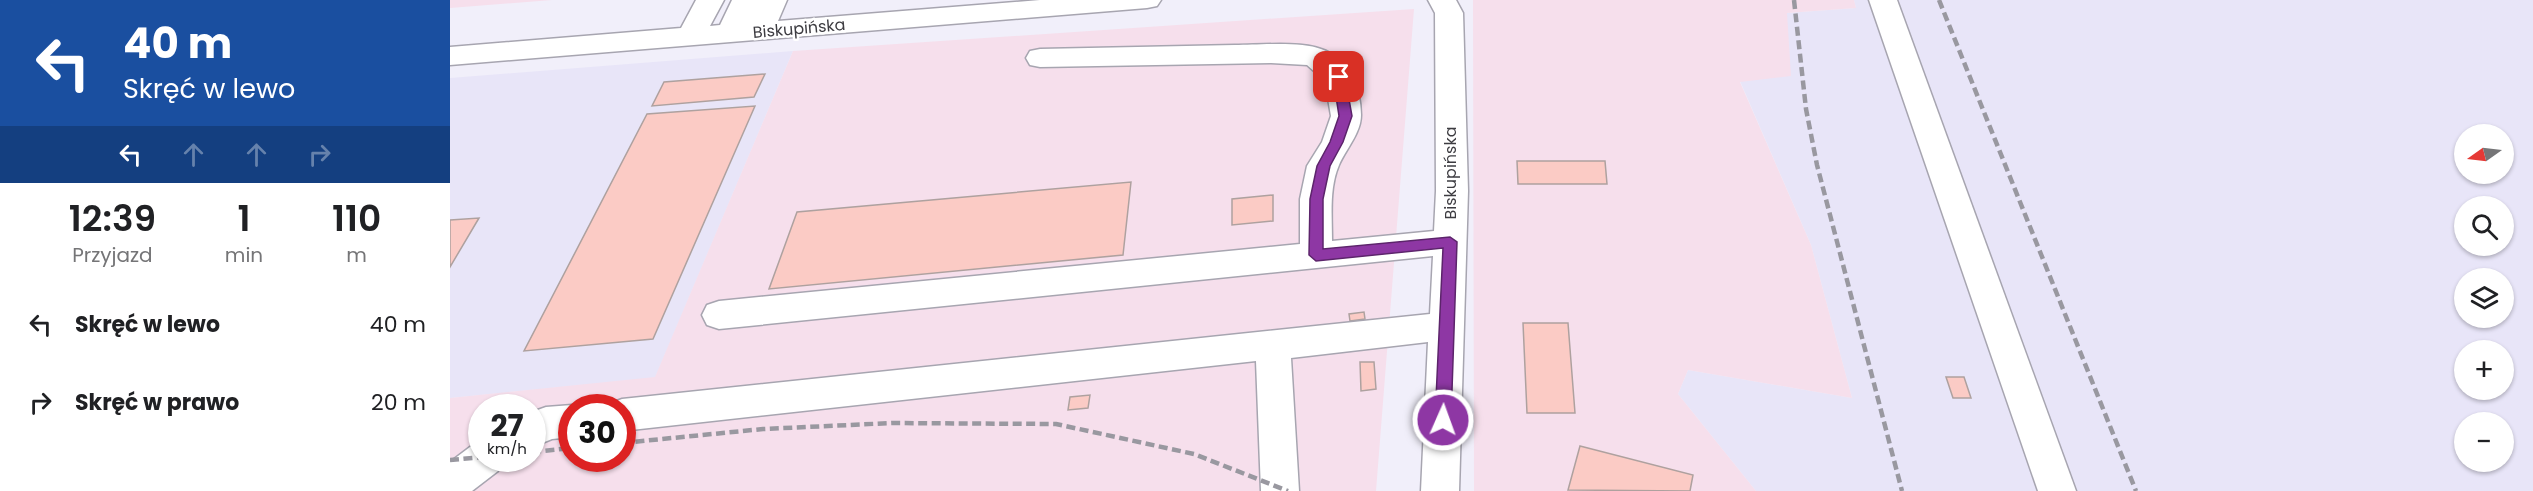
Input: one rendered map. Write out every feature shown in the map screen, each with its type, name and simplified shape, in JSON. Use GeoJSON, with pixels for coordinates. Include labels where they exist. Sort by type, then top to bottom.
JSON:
{"type":"FeatureCollection","features":[{"type":"Feature","properties":{"kind":"street"},"geometry":{"type":"LineString","coordinates":[[690,36],[710,0]]}},
{"type":"Feature","properties":{"kind":"street"},"geometry":{"type":"LineString","coordinates":[[730,33],[746,0]]}},
{"type":"Feature","properties":{"kind":"street"},"geometry":{"type":"LineString","coordinates":[[760,31],[773,0]]}},
{"type":"Feature","properties":{"kind":"street","name":"Biskupińska"},"geometry":{"type":"LineString","coordinates":[[450,56],[1147,0]]}},
{"type":"Feature","properties":{"kind":"street","name":"Biskupińska"},"geometry":{"type":"LineString","coordinates":[[1440,491],[1452,191],[1449,13],[1442,0]]}},
{"type":"Feature","properties":{"kind":"street"},"geometry":{"type":"LineString","coordinates":[[1883,0],[2057,491]]}},
{"type":"Feature","properties":{"kind":"street"},"geometry":{"type":"LineString","coordinates":[[1040,58],[1271,54],[1314,56],[1339,77],[1346,116],[1337,142],[1323,166],[1316,199],[1316,255]]}},
{"type":"Feature","properties":{"kind":"street"},"geometry":{"type":"LineString","coordinates":[[719,315],[1450,242]]}},
{"type":"Feature","properties":{"kind":"street"},"geometry":{"type":"LineString","coordinates":[[636,413],[1446,326]]}},
{"type":"Feature","properties":{"kind":"street"},"geometry":{"type":"LineString","coordinates":[[1273,345],[1280,491]]}},
{"type":"Feature","properties":{"kind":"street"},"geometry":{"type":"LineString","coordinates":[[450,485],[468,471]]}},
{"type":"Feature","properties":{"kind":"shaded area"},"geometry":{"type":"Polygon","coordinates":[[[450,0],[552,0],[450,8],[450,0]]]}},
{"type":"Feature","properties":{"kind":"shaded area"},"geometry":{"type":"Polygon","coordinates":[[[1473,0],[1854,0],[1856,8],[1787,13],[1791,76],[1740,82],[1811,245],[1852,398],[1688,370],[1678,394],[1756,491],[1474,491],[1473,0]]]}},
{"type":"Feature","properties":{"kind":"shaded area"},"geometry":{"type":"Polygon","coordinates":[[[1854,0],[2533,0],[2533,491],[1756,491],[1678,394],[1688,370],[1852,398],[1811,245],[1740,81],[1787,13],[1856,8],[1854,0]]]}},
{"type":"Feature","properties":{"kind":"shaded area"},"geometry":{"type":"Polygon","coordinates":[[[1414,9],[1376,491],[450,491],[450,398],[468,396],[468,472],[546,472],[546,394],[489,394],[655,377],[793,51],[1414,9]]]}},
{"type":"Feature","properties":{"kind":"shaded area"},"geometry":{"type":"Polygon","coordinates":[[[793,51],[655,378],[491,394],[468,394],[468,396],[450,398],[450,78],[793,51]]]}},
{"type":"Feature","properties":{"kind":"building"},"geometry":{"type":"Polygon","coordinates":[[[765,74],[754,97],[652,106],[664,82],[765,74]]]}},
{"type":"Feature","properties":{"kind":"building"},"geometry":{"type":"Polygon","coordinates":[[[755,106],[653,339],[524,351],[647,114],[755,106]]]}},
{"type":"Feature","properties":{"kind":"building"},"geometry":{"type":"Polygon","coordinates":[[[1517,161],[1605,161],[1607,184],[1518,184],[1517,161]]]}},
{"type":"Feature","properties":{"kind":"building"},"geometry":{"type":"Polygon","coordinates":[[[1131,182],[1123,255],[769,289],[797,212],[1131,182]]]}},
{"type":"Feature","properties":{"kind":"building"},"geometry":{"type":"Polygon","coordinates":[[[1273,195],[1273,221],[1232,225],[1232,199],[1273,195]]]}},
{"type":"Feature","properties":{"kind":"building"},"geometry":{"type":"Polygon","coordinates":[[[479,218],[450,267],[450,220],[479,218]]]}},
{"type":"Feature","properties":{"kind":"building"},"geometry":{"type":"Polygon","coordinates":[[[1364,312],[1365,319],[1350,321],[1349,314],[1364,312]]]}},
{"type":"Feature","properties":{"kind":"building"},"geometry":{"type":"Polygon","coordinates":[[[1523,323],[1568,323],[1575,413],[1527,413],[1523,323]]]}},
{"type":"Feature","properties":{"kind":"building"},"geometry":{"type":"Polygon","coordinates":[[[1360,362],[1374,362],[1376,389],[1361,391],[1360,362]]]}},
{"type":"Feature","properties":{"kind":"building"},"geometry":{"type":"Polygon","coordinates":[[[1946,377],[1964,377],[1971,398],[1953,398],[1946,377]]]}},
{"type":"Feature","properties":{"kind":"building"},"geometry":{"type":"Polygon","coordinates":[[[1090,395],[1088,408],[1068,410],[1070,397],[1090,395]]]}},
{"type":"Feature","properties":{"kind":"building"},"geometry":{"type":"Polygon","coordinates":[[[1580,446],[1693,475],[1690,491],[1568,490],[1580,446]]]}},
{"type":"Feature","properties":{"kind":"railway"},"geometry":{"type":"LineString","coordinates":[[1794,0],[1806,109],[1817,165],[1902,491]]}},
{"type":"Feature","properties":{"kind":"railway"},"geometry":{"type":"LineString","coordinates":[[1939,0],[2136,491]]}},
{"type":"Feature","properties":{"kind":"railway"},"geometry":{"type":"LineString","coordinates":[[636,442],[763,429],[892,423],[1056,424],[1194,454],[1288,491]]}},
{"type":"Feature","properties":{"kind":"railway"},"geometry":{"type":"LineString","coordinates":[[546,451],[558,449]]}},
{"type":"Feature","properties":{"kind":"railway"},"geometry":{"type":"LineString","coordinates":[[450,460],[468,458]]}},
{"type":"Feature","properties":{"kind":"route"},"geometry":{"type":"LineString","coordinates":[[1339,77],[1346,116],[1337,142],[1323,166],[1316,199],[1316,255],[1450,242],[1443,420]]}}]}
